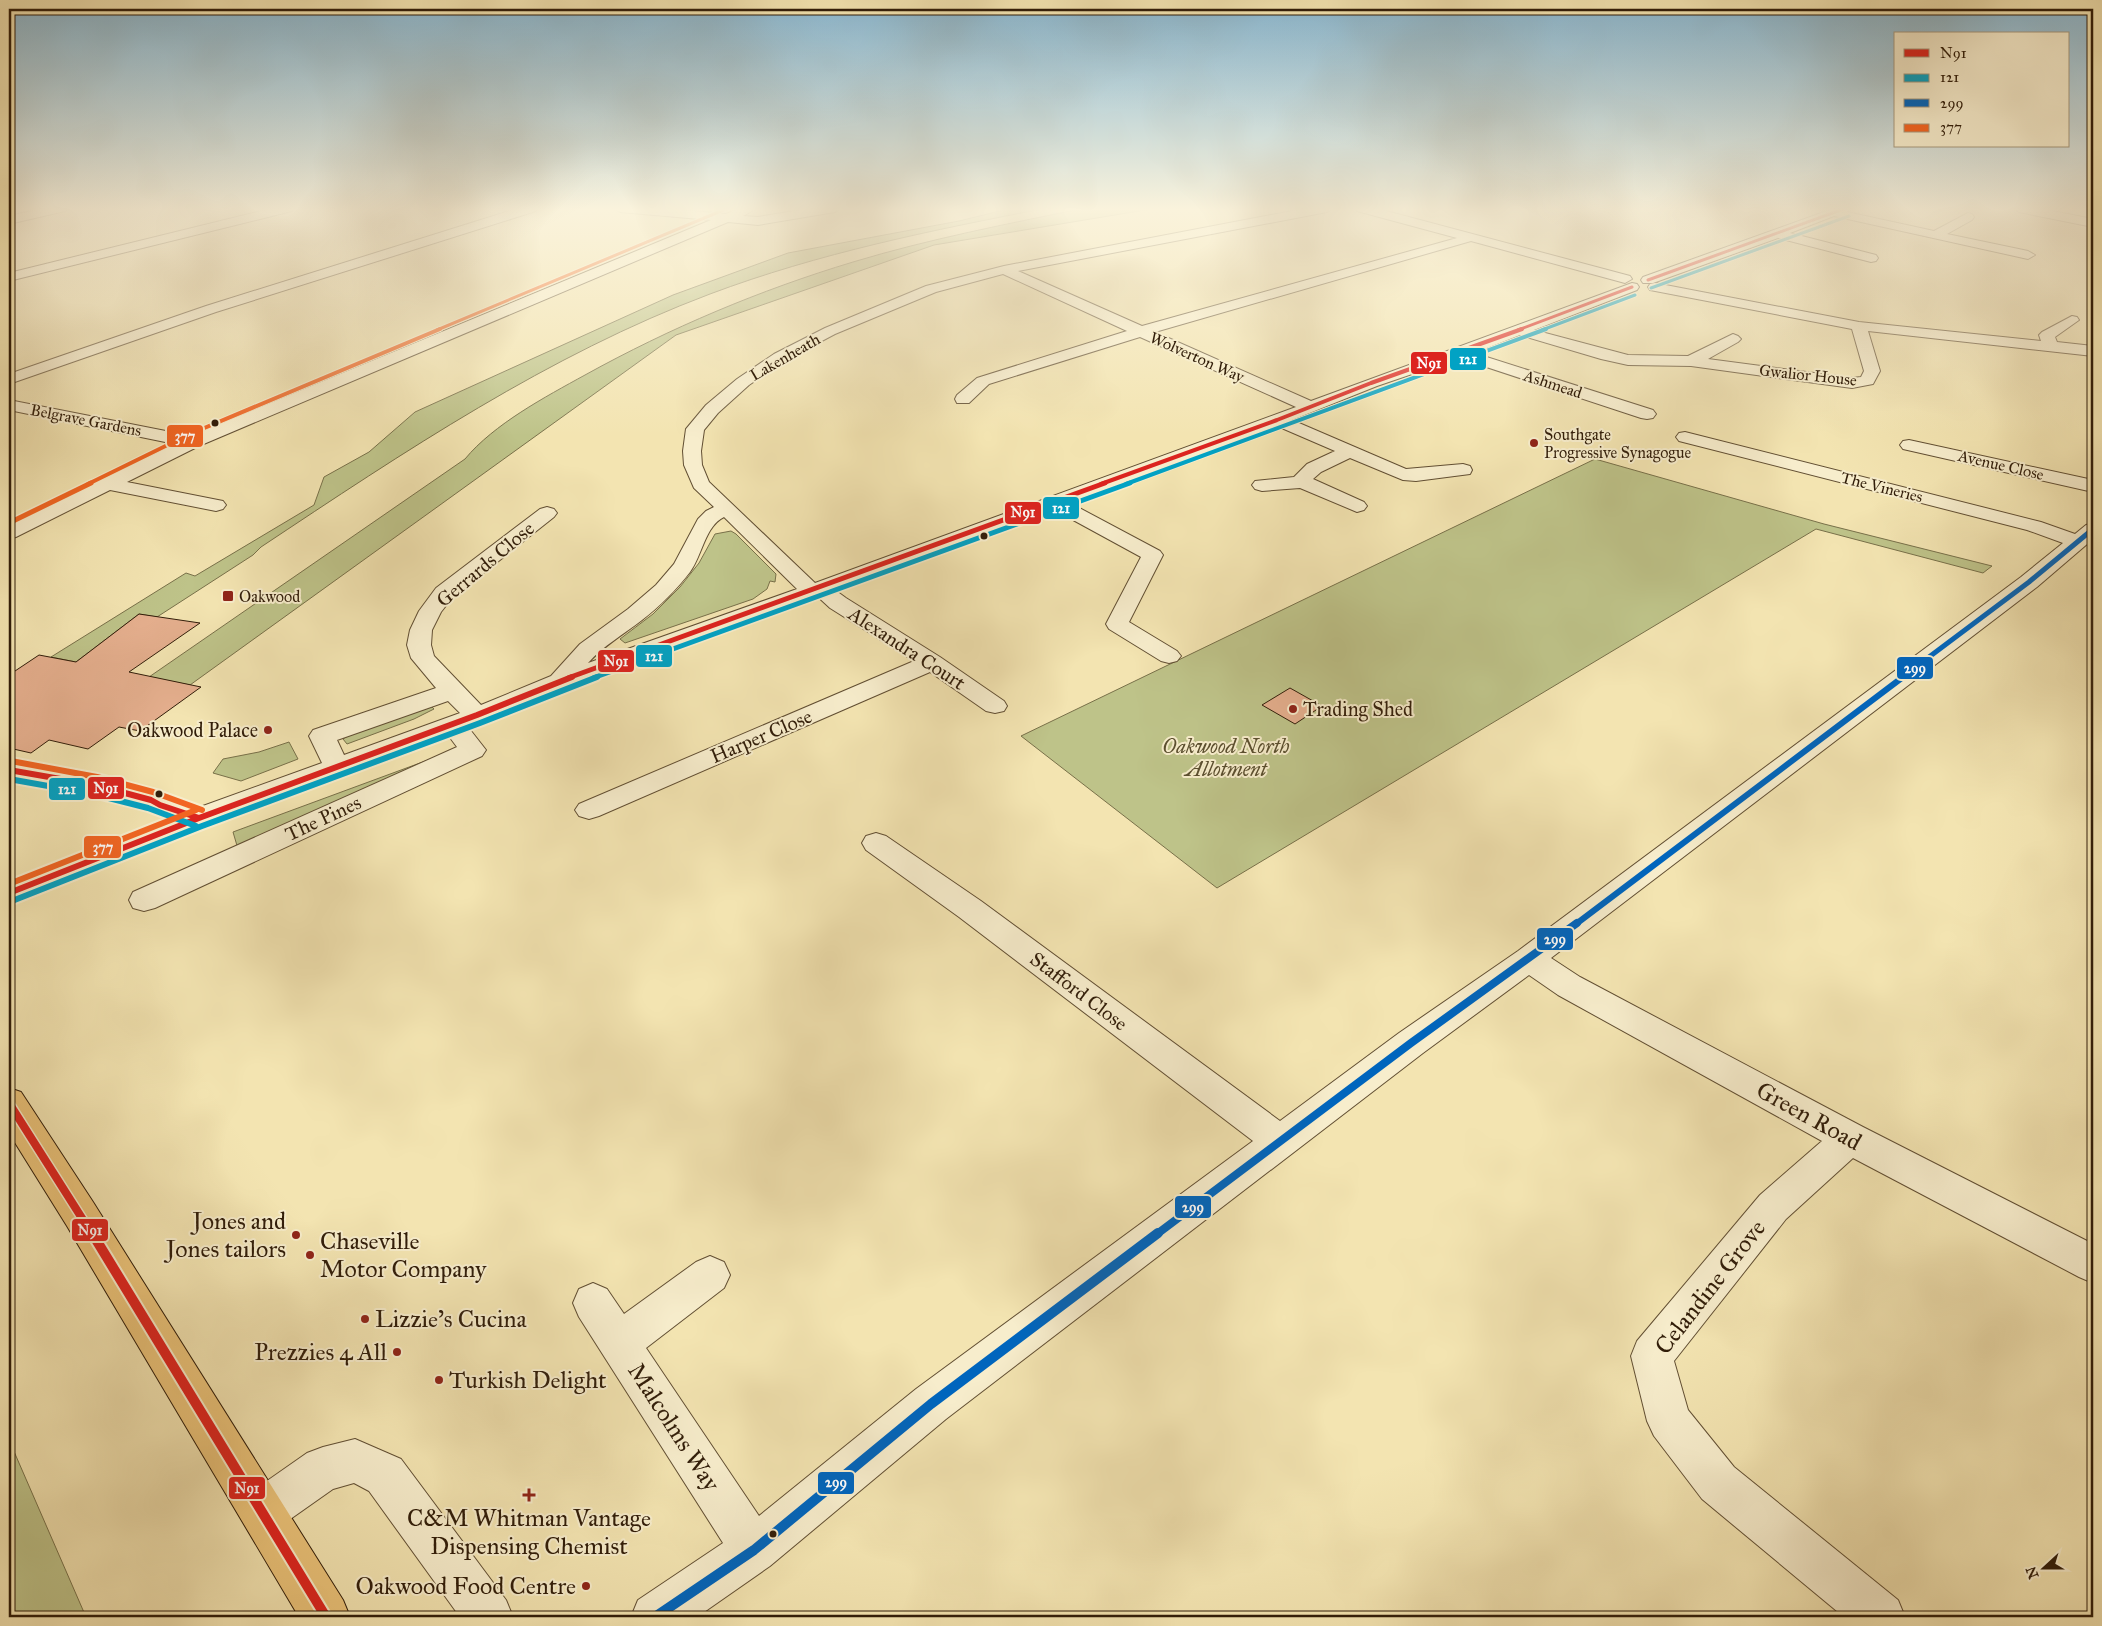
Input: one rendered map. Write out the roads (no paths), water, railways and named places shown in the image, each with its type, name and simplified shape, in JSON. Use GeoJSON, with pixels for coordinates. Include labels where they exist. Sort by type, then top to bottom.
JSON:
{"type":"FeatureCollection","features":[{"type":"Feature","properties":{"kind":"main road"},"geometry":{"type":"LineString","coordinates":[[9,1103],[80,1214],[326,1617]]}},
{"type":"Feature","properties":{"kind":"street"},"geometry":{"type":"LineString","coordinates":[[9,379],[211,309],[291,284]]}},
{"type":"Feature","properties":{"kind":"street"},"geometry":{"type":"LineString","coordinates":[[9,533],[193,442],[572,284]]}},
{"type":"Feature","properties":{"kind":"street","name":"Lakenheath"},"geometry":{"type":"LineString","coordinates":[[816,590],[701,484],[693,465],[692,451],[696,429],[712,409],[737,387],[780,357],[830,331],[932,290],[954,284]]}},
{"type":"Feature","properties":{"kind":"street","name":"Wolverton Way"},"geometry":{"type":"LineString","coordinates":[[1034,284],[1308,406]]}},
{"type":"Feature","properties":{"kind":"street"},"geometry":{"type":"LineString","coordinates":[[963,399],[983,381],[1139,332],[1308,284]]}},
{"type":"Feature","properties":{"kind":"street"},"geometry":{"type":"LineString","coordinates":[[9,893],[465,720],[558,682],[816,590],[1052,501],[1277,420],[1308,406],[1459,353],[1638,284]]}},
{"type":"Feature","properties":{"kind":"street"},"geometry":{"type":"LineString","coordinates":[[1644,284],[1859,326],[2093,351]]}},
{"type":"Feature","properties":{"kind":"street"},"geometry":{"type":"LineString","coordinates":[[2050,346],[2048,335],[2072,320]]}},
{"type":"Feature","properties":{"kind":"street","name":"Gwalior House"},"geometry":{"type":"LineString","coordinates":[[1692,361],[1852,382],[1867,382],[1872,371],[1859,326]]}},
{"type":"Feature","properties":{"kind":"street"},"geometry":{"type":"LineString","coordinates":[[1518,330],[1621,358],[1692,361],[1733,339]]}},
{"type":"Feature","properties":{"kind":"street","name":"Ashmead"},"geometry":{"type":"LineString","coordinates":[[1459,353],[1647,414]]}},
{"type":"Feature","properties":{"kind":"street","name":"Belgrave Gardens"},"geometry":{"type":"LineString","coordinates":[[9,405],[193,442]]}},
{"type":"Feature","properties":{"kind":"street"},"geometry":{"type":"LineString","coordinates":[[1277,420],[1409,475],[1462,470]]}},
{"type":"Feature","properties":{"kind":"street","name":"The Vineries"},"geometry":{"type":"LineString","coordinates":[[1685,438],[2034,526],[2086,537]]}},
{"type":"Feature","properties":{"kind":"street","name":"Avenue Close"},"geometry":{"type":"LineString","coordinates":[[1909,445],[2093,486]]}},
{"type":"Feature","properties":{"kind":"street"},"geometry":{"type":"LineString","coordinates":[[1303,482],[1302,479],[1314,468],[1350,451]]}},
{"type":"Feature","properties":{"kind":"street"},"geometry":{"type":"LineString","coordinates":[[1262,485],[1303,482],[1357,506]]}},
{"type":"Feature","properties":{"kind":"street"},"geometry":{"type":"LineString","coordinates":[[108,484],[216,505]]}},
{"type":"Feature","properties":{"kind":"street"},"geometry":{"type":"LineString","coordinates":[[1052,501],[1153,555],[1117,624],[1169,656]]}},
{"type":"Feature","properties":{"kind":"street"},"geometry":{"type":"LineString","coordinates":[[558,682],[588,649],[636,614],[664,590],[684,566],[706,523],[713,515],[726,509]]}},
{"type":"Feature","properties":{"kind":"street","name":"Gerrards Close"},"geometry":{"type":"LineString","coordinates":[[465,720],[452,691],[423,658],[419,645],[421,630],[430,611],[444,593],[547,513]]}},
{"type":"Feature","properties":{"kind":"street"},"geometry":{"type":"LineString","coordinates":[[655,1617],[754,1550],[931,1404],[1411,1043],[1529,959],[1568,927],[2029,582],[2086,537]]}},
{"type":"Feature","properties":{"kind":"street","name":"Alexandra Court"},"geometry":{"type":"LineString","coordinates":[[816,590],[932,662],[995,706]]}},
{"type":"Feature","properties":{"kind":"street","name":"Harper Close"},"geometry":{"type":"LineString","coordinates":[[590,810],[932,662]]}},
{"type":"Feature","properties":{"kind":"street"},"geometry":{"type":"LineString","coordinates":[[337,767],[322,736],[452,691]]}},
{"type":"Feature","properties":{"kind":"street","name":"The Pines"},"geometry":{"type":"LineString","coordinates":[[144,900],[473,750],[465,720]]}},
{"type":"Feature","properties":{"kind":"street","name":"Stafford Close"},"geometry":{"type":"LineString","coordinates":[[876,843],[970,909],[1281,1142]]}},
{"type":"Feature","properties":{"kind":"street","name":"Green Road"},"geometry":{"type":"LineString","coordinates":[[1529,959],[1569,986],[1850,1138],[2093,1264]]}},
{"type":"Feature","properties":{"kind":"street","name":"Celandine Grove"},"geometry":{"type":"LineString","coordinates":[[1850,1138],[1773,1207],[1652,1356],[1669,1421],[1718,1483],[1881,1617]]}},
{"type":"Feature","properties":{"kind":"street"},"geometry":{"type":"LineString","coordinates":[[619,1343],[710,1275]]}},
{"type":"Feature","properties":{"kind":"street","name":"Malcolms Way"},"geometry":{"type":"LineString","coordinates":[[593,1304],[754,1550]]}},
{"type":"Feature","properties":{"kind":"street"},"geometry":{"type":"LineString","coordinates":[[263,1511],[323,1469],[355,1461],[378,1471],[385,1475],[489,1617]]}},
{"type":"Feature","properties":{"kind":"place","name":"Southgate Progressive Synagogue"},"geometry":{"type":"Point","coordinates":[1534,443]}},
{"type":"Feature","properties":{"kind":"place","name":"Oakwood"},"geometry":{"type":"Point","coordinates":[228,596]}},
{"type":"Feature","properties":{"kind":"place","name":"Trading Shed"},"geometry":{"type":"Point","coordinates":[1293,709]}},
{"type":"Feature","properties":{"kind":"place","name":"Oakwood Palace"},"geometry":{"type":"Point","coordinates":[268,730]}},
{"type":"Feature","properties":{"kind":"place","name":"Jones and Jones tailors"},"geometry":{"type":"Point","coordinates":[296,1235]}},
{"type":"Feature","properties":{"kind":"place","name":"Chaseville Motor Company"},"geometry":{"type":"Point","coordinates":[310,1255]}},
{"type":"Feature","properties":{"kind":"place","name":"Lizzie's Cucina"},"geometry":{"type":"Point","coordinates":[365,1319]}},
{"type":"Feature","properties":{"kind":"place","name":"Prezzies 4 All"},"geometry":{"type":"Point","coordinates":[397,1352]}},
{"type":"Feature","properties":{"kind":"place","name":"Turkish Delight"},"geometry":{"type":"Point","coordinates":[439,1380]}},
{"type":"Feature","properties":{"kind":"place","name":"C&M Whitman Vantage Dispensing Chemist"},"geometry":{"type":"Point","coordinates":[529,1495]}},
{"type":"Feature","properties":{"kind":"place","name":"Oakwood Food Centre"},"geometry":{"type":"Point","coordinates":[586,1586]}},
{"type":"Feature","properties":{"kind":"park label","name":"Oakwood North Allotment"},"geometry":{"type":"Point","coordinates":[1226,758]}}]}
